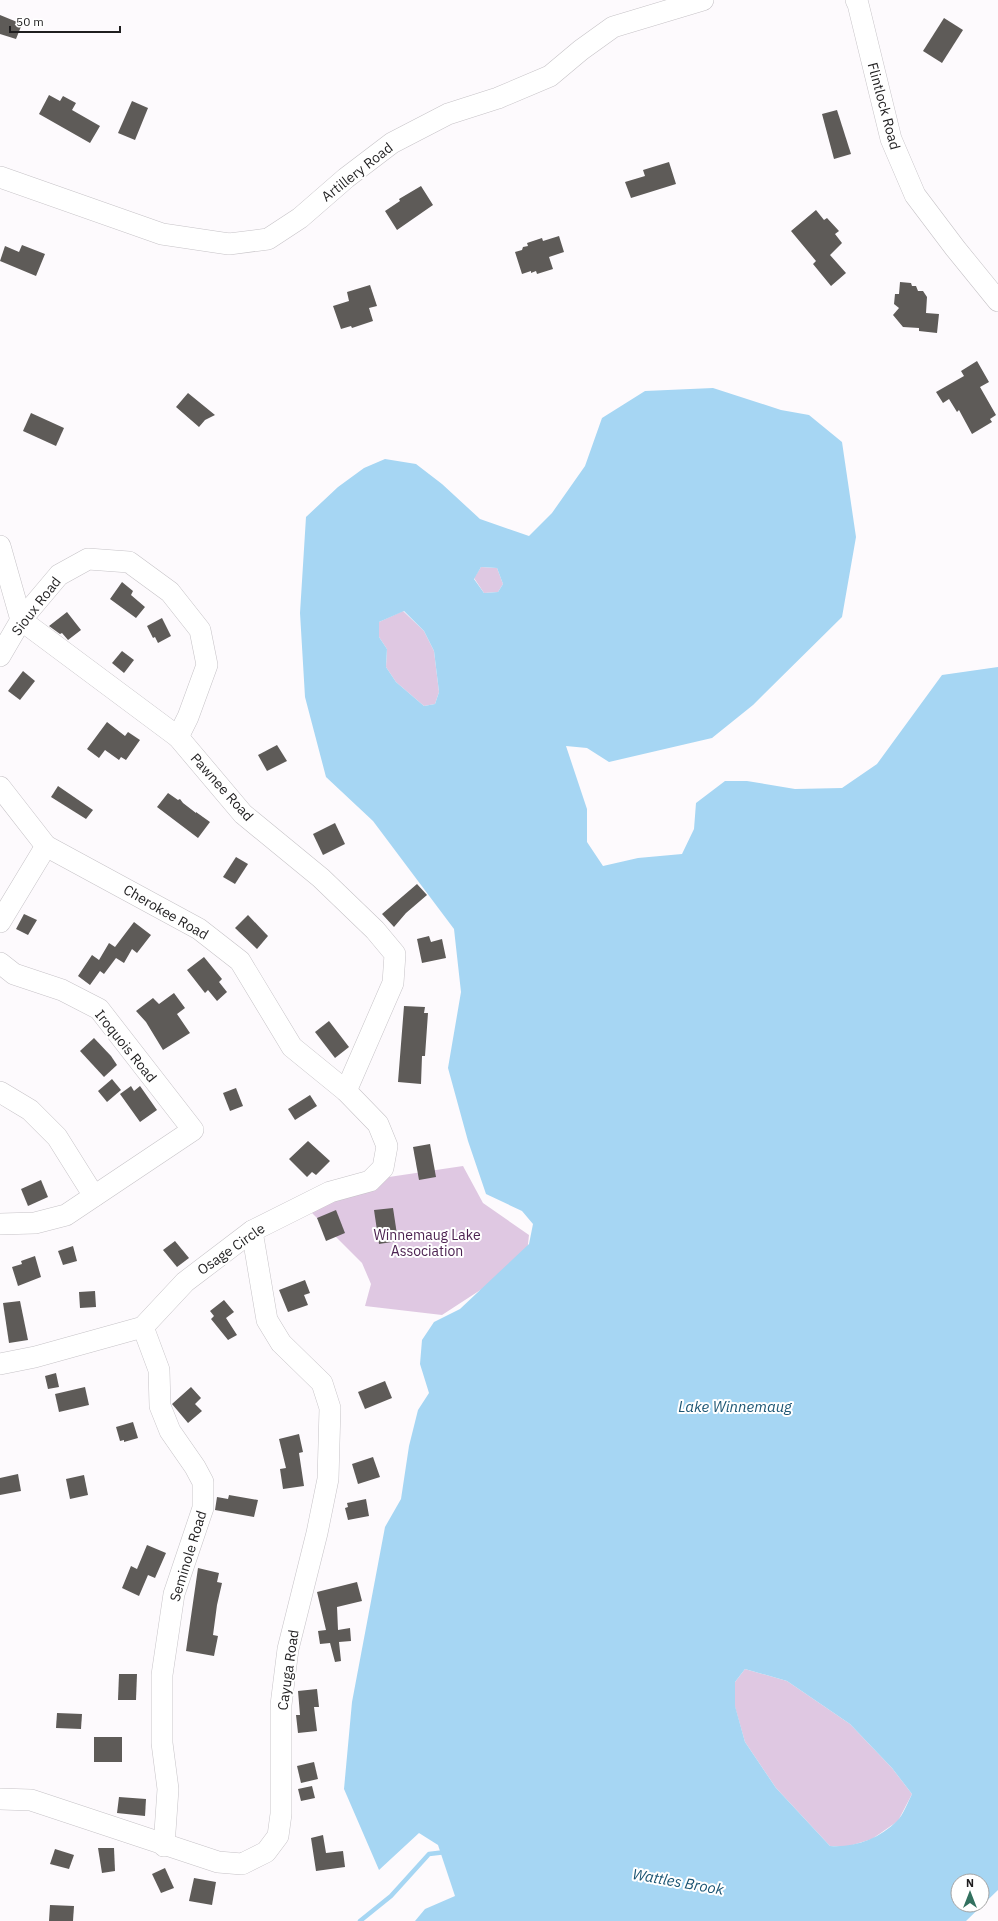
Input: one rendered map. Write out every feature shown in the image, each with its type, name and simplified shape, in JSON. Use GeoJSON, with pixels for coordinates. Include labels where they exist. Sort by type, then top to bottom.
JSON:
{"type":"FeatureCollection","features":[{"type":"Feature","properties":{"kind":"street","name":"Artillery Road"},"geometry":{"type":"LineString","coordinates":[[0,177],[162,234],[229,244],[268,239],[300,218],[346,178],[392,143],[448,114],[498,98],[550,76],[581,50],[613,27],[702,0]]}},
{"type":"Feature","properties":{"kind":"street","name":"Flintlock Road"},"geometry":{"type":"LineString","coordinates":[[856,0],[891,139],[915,195],[998,302]]}},
{"type":"Feature","properties":{"kind":"street"},"geometry":{"type":"LineString","coordinates":[[0,546],[21,620]]}},
{"type":"Feature","properties":{"kind":"street","name":"Sioux Road"},"geometry":{"type":"LineString","coordinates":[[0,656],[21,620],[58,575],[88,559],[129,562],[170,592],[200,630],[207,665],[188,717],[178,738]]}},
{"type":"Feature","properties":{"kind":"street","name":"Pawnee Road"},"geometry":{"type":"LineString","coordinates":[[21,620],[178,738],[243,814],[321,878],[375,930],[395,954],[393,983],[346,1091]]}},
{"type":"Feature","properties":{"kind":"street","name":"Cherokee Road"},"geometry":{"type":"LineString","coordinates":[[0,787],[46,846],[199,929],[240,961],[292,1047],[346,1091]]}},
{"type":"Feature","properties":{"kind":"street"},"geometry":{"type":"LineString","coordinates":[[0,922],[46,846]]}},
{"type":"Feature","properties":{"kind":"street","name":"Iroquois Road"},"geometry":{"type":"LineString","coordinates":[[0,963],[14,974],[62,990],[99,1009],[193,1130],[94,1196]]}},
{"type":"Feature","properties":{"kind":"street","name":"Osage Circle"},"geometry":{"type":"LineString","coordinates":[[143,1327],[185,1282],[252,1231],[330,1192],[370,1181],[383,1168],[387,1146],[378,1124],[346,1091]]}},
{"type":"Feature","properties":{"kind":"street"},"geometry":{"type":"LineString","coordinates":[[0,1092],[30,1110],[57,1137],[94,1196],[66,1215],[35,1223],[0,1224]]}},
{"type":"Feature","properties":{"kind":"street","name":"Cayuga Road"},"geometry":{"type":"LineString","coordinates":[[0,1799],[31,1800],[164,1846],[218,1862],[242,1864],[266,1852],[278,1836],[281,1814],[281,1705],[288,1649],[317,1533],[328,1479],[330,1408],[322,1383],[281,1343],[267,1320],[252,1231]]}},
{"type":"Feature","properties":{"kind":"street"},"geometry":{"type":"LineString","coordinates":[[0,1364],[35,1357],[143,1327]]}},
{"type":"Feature","properties":{"kind":"street","name":"Seminole Road"},"geometry":{"type":"LineString","coordinates":[[143,1327],[158,1370],[160,1406],[170,1431],[204,1482],[203,1508],[174,1594],[162,1675],[162,1743],[168,1789],[164,1846]]}},
{"type":"Feature","properties":{"kind":"green space"},"geometry":{"type":"Polygon","coordinates":[[[481,567],[497,568],[503,584],[498,592],[484,593],[474,578],[481,567]]]}},
{"type":"Feature","properties":{"kind":"green space"},"geometry":{"type":"Polygon","coordinates":[[[403,611],[424,631],[434,651],[439,692],[435,704],[424,706],[396,682],[386,667],[387,649],[379,637],[379,622],[403,611]]]}},
{"type":"Feature","properties":{"kind":"green space","name":"Winnemaug Lake Association"},"geometry":{"type":"Polygon","coordinates":[[[463,1166],[483,1203],[529,1235],[527,1253],[485,1287],[442,1315],[365,1306],[371,1284],[362,1263],[308,1209],[335,1185],[463,1166]]]}},
{"type":"Feature","properties":{"kind":"green space"},"geometry":{"type":"Polygon","coordinates":[[[745,1669],[787,1681],[850,1724],[892,1768],[912,1794],[898,1821],[872,1839],[846,1847],[830,1846],[776,1788],[745,1742],[735,1707],[735,1682],[745,1669]]]}},
{"type":"Feature","properties":{"kind":"water","name":"Lake Winnemaug"},"geometry":{"type":"Polygon","coordinates":[[[713,388],[781,410],[809,415],[842,442],[856,537],[842,617],[753,705],[712,738],[609,762],[587,748],[566,746],[587,809],[587,842],[603,866],[638,858],[682,854],[694,829],[696,803],[725,781],[747,781],[795,789],[842,788],[877,764],[942,675],[998,667],[998,1890],[990,1898],[990,1873],[950,1873],[950,1913],[974,1913],[966,1921],[415,1921],[425,1909],[455,1896],[438,1845],[419,1833],[379,1870],[344,1789],[352,1702],[385,1527],[401,1499],[409,1446],[418,1410],[429,1393],[420,1364],[422,1340],[434,1322],[460,1309],[529,1244],[533,1224],[522,1211],[486,1194],[468,1141],[448,1068],[461,992],[454,929],[373,821],[326,777],[305,697],[300,613],[306,517],[338,487],[364,468],[385,459],[416,464],[442,484],[480,519],[529,536],[552,513],[585,466],[602,418],[645,391],[713,388]],[[481,567],[474,579],[484,593],[498,592],[503,584],[497,568],[481,567]],[[404,611],[379,622],[379,637],[387,649],[386,667],[396,682],[424,706],[435,704],[439,692],[434,651],[424,631],[404,611]],[[745,1669],[735,1682],[735,1706],[745,1742],[776,1788],[830,1846],[857,1844],[866,1841],[882,1833],[897,1821],[912,1794],[892,1768],[850,1724],[787,1681],[745,1669]]]}},
{"type":"Feature","properties":{"kind":"building"},"geometry":{"type":"Polygon","coordinates":[[[0,15],[22,24],[16,39],[0,34],[0,15]]]}},
{"type":"Feature","properties":{"kind":"building"},"geometry":{"type":"Polygon","coordinates":[[[944,18],[963,30],[942,63],[923,51],[944,18]]]}},
{"type":"Feature","properties":{"kind":"building"},"geometry":{"type":"Polygon","coordinates":[[[49,95],[60,101],[63,96],[76,103],[72,110],[100,126],[90,143],[39,114],[49,95]]]}},
{"type":"Feature","properties":{"kind":"building"},"geometry":{"type":"Polygon","coordinates":[[[132,101],[148,108],[135,140],[118,133],[132,101]]]}},
{"type":"Feature","properties":{"kind":"building"},"geometry":{"type":"Polygon","coordinates":[[[837,110],[851,154],[834,159],[822,114],[837,110]]]}},
{"type":"Feature","properties":{"kind":"building"},"geometry":{"type":"Polygon","coordinates":[[[669,162],[676,184],[631,198],[625,182],[645,176],[643,170],[669,162]]]}},
{"type":"Feature","properties":{"kind":"building"},"geometry":{"type":"Polygon","coordinates":[[[421,186],[433,205],[397,230],[385,211],[400,201],[399,199],[421,186]]]}},
{"type":"Feature","properties":{"kind":"building"},"geometry":{"type":"Polygon","coordinates":[[[816,210],[824,220],[827,218],[839,231],[835,234],[842,243],[830,255],[846,273],[831,286],[813,264],[816,261],[791,231],[816,210]]]}},
{"type":"Feature","properties":{"kind":"building"},"geometry":{"type":"Polygon","coordinates":[[[559,236],[564,252],[549,257],[553,269],[537,274],[536,271],[531,273],[531,271],[522,274],[515,252],[528,246],[527,243],[542,238],[543,241],[559,236]]]}},
{"type":"Feature","properties":{"kind":"building"},"geometry":{"type":"Polygon","coordinates":[[[22,245],[45,254],[36,276],[0,261],[5,246],[19,252],[22,245]]]}},
{"type":"Feature","properties":{"kind":"building"},"geometry":{"type":"Polygon","coordinates":[[[900,282],[911,283],[912,286],[916,286],[918,291],[923,291],[927,297],[926,313],[939,314],[937,333],[919,331],[919,328],[903,327],[893,315],[899,308],[894,304],[895,294],[899,294],[900,282]]]}},
{"type":"Feature","properties":{"kind":"building"},"geometry":{"type":"Polygon","coordinates":[[[370,285],[377,306],[369,308],[373,321],[352,328],[351,326],[341,329],[333,306],[349,301],[347,292],[370,285]]]}},
{"type":"Feature","properties":{"kind":"building"},"geometry":{"type":"Polygon","coordinates":[[[977,361],[989,382],[980,387],[996,415],[990,419],[992,422],[972,434],[959,410],[957,412],[949,399],[943,403],[936,392],[964,376],[961,371],[977,361]]]}},
{"type":"Feature","properties":{"kind":"building"},"geometry":{"type":"Polygon","coordinates":[[[188,393],[215,415],[205,420],[199,427],[176,407],[188,393]]]}},
{"type":"Feature","properties":{"kind":"building"},"geometry":{"type":"Polygon","coordinates":[[[31,413],[64,428],[56,446],[23,431],[31,413]]]}},
{"type":"Feature","properties":{"kind":"building"},"geometry":{"type":"Polygon","coordinates":[[[122,582],[133,591],[131,595],[145,607],[136,618],[110,599],[122,582]]]}},
{"type":"Feature","properties":{"kind":"building"},"geometry":{"type":"Polygon","coordinates":[[[67,612],[81,630],[68,640],[62,633],[60,634],[49,626],[67,612]]]}},
{"type":"Feature","properties":{"kind":"building"},"geometry":{"type":"Polygon","coordinates":[[[162,618],[171,636],[158,643],[155,637],[153,638],[147,626],[162,618]]]}},
{"type":"Feature","properties":{"kind":"building"},"geometry":{"type":"Polygon","coordinates":[[[122,651],[134,660],[124,673],[112,663],[122,651]]]}},
{"type":"Feature","properties":{"kind":"building"},"geometry":{"type":"Polygon","coordinates":[[[23,671],[35,681],[20,700],[8,691],[23,671]]]}},
{"type":"Feature","properties":{"kind":"building"},"geometry":{"type":"Polygon","coordinates":[[[107,722],[125,736],[128,732],[140,740],[126,760],[121,757],[119,760],[105,750],[99,758],[87,749],[107,722]]]}},
{"type":"Feature","properties":{"kind":"building"},"geometry":{"type":"Polygon","coordinates":[[[277,745],[287,761],[267,771],[258,755],[277,745]]]}},
{"type":"Feature","properties":{"kind":"building"},"geometry":{"type":"Polygon","coordinates":[[[58,786],[93,810],[86,819],[51,797],[58,786]]]}},
{"type":"Feature","properties":{"kind":"building"},"geometry":{"type":"Polygon","coordinates":[[[168,793],[178,800],[180,799],[196,813],[210,822],[198,838],[157,807],[168,793]]]}},
{"type":"Feature","properties":{"kind":"building"},"geometry":{"type":"Polygon","coordinates":[[[335,823],[345,844],[323,855],[313,834],[335,823]]]}},
{"type":"Feature","properties":{"kind":"building"},"geometry":{"type":"Polygon","coordinates":[[[236,857],[248,864],[235,884],[223,877],[236,857]]]}},
{"type":"Feature","properties":{"kind":"building"},"geometry":{"type":"Polygon","coordinates":[[[417,884],[427,895],[406,913],[394,927],[382,914],[417,884]]]}},
{"type":"Feature","properties":{"kind":"building"},"geometry":{"type":"Polygon","coordinates":[[[24,914],[37,920],[28,935],[16,929],[24,914]]]}},
{"type":"Feature","properties":{"kind":"building"},"geometry":{"type":"Polygon","coordinates":[[[248,915],[268,936],[257,949],[235,928],[248,915]]]}},
{"type":"Feature","properties":{"kind":"building"},"geometry":{"type":"Polygon","coordinates":[[[134,922],[151,935],[137,953],[132,949],[124,963],[116,958],[104,974],[100,971],[90,985],[78,976],[92,955],[99,960],[109,943],[115,947],[134,922]]]}},
{"type":"Feature","properties":{"kind":"building"},"geometry":{"type":"Polygon","coordinates":[[[429,936],[431,942],[442,939],[446,958],[422,963],[417,939],[429,936]]]}},
{"type":"Feature","properties":{"kind":"building"},"geometry":{"type":"Polygon","coordinates":[[[204,957],[222,979],[219,982],[227,992],[217,1001],[208,990],[205,993],[187,970],[204,957]]]}},
{"type":"Feature","properties":{"kind":"building"},"geometry":{"type":"Polygon","coordinates":[[[174,993],[185,1008],[177,1014],[190,1033],[163,1050],[146,1022],[136,1011],[153,998],[159,1004],[174,993]]]}},
{"type":"Feature","properties":{"kind":"building"},"geometry":{"type":"Polygon","coordinates":[[[404,1006],[425,1007],[424,1013],[428,1013],[425,1056],[422,1056],[421,1084],[398,1082],[404,1006]]]}},
{"type":"Feature","properties":{"kind":"building"},"geometry":{"type":"Polygon","coordinates":[[[329,1021],[349,1047],[335,1058],[315,1032],[329,1021]]]}},
{"type":"Feature","properties":{"kind":"building"},"geometry":{"type":"Polygon","coordinates":[[[94,1038],[111,1056],[117,1065],[104,1077],[80,1051],[94,1038]]]}},
{"type":"Feature","properties":{"kind":"building"},"geometry":{"type":"Polygon","coordinates":[[[112,1079],[121,1090],[107,1102],[98,1091],[112,1079]]]}},
{"type":"Feature","properties":{"kind":"building"},"geometry":{"type":"Polygon","coordinates":[[[131,1086],[134,1091],[140,1086],[157,1110],[140,1122],[120,1094],[131,1086]]]}},
{"type":"Feature","properties":{"kind":"building"},"geometry":{"type":"Polygon","coordinates":[[[236,1088],[243,1106],[230,1111],[223,1093],[236,1088]]]}},
{"type":"Feature","properties":{"kind":"building"},"geometry":{"type":"Polygon","coordinates":[[[310,1095],[317,1106],[295,1120],[288,1109],[310,1095]]]}},
{"type":"Feature","properties":{"kind":"building"},"geometry":{"type":"Polygon","coordinates":[[[308,1141],[330,1161],[316,1175],[312,1172],[307,1177],[289,1159],[308,1141]]]}},
{"type":"Feature","properties":{"kind":"building"},"geometry":{"type":"Polygon","coordinates":[[[430,1144],[436,1177],[419,1180],[413,1147],[430,1144]]]}},
{"type":"Feature","properties":{"kind":"building"},"geometry":{"type":"Polygon","coordinates":[[[41,1180],[48,1197],[28,1206],[21,1189],[41,1180]]]}},
{"type":"Feature","properties":{"kind":"building"},"geometry":{"type":"Polygon","coordinates":[[[393,1208],[398,1241],[379,1244],[374,1210],[393,1208]]]}},
{"type":"Feature","properties":{"kind":"building"},"geometry":{"type":"Polygon","coordinates":[[[336,1210],[345,1233],[326,1241],[317,1218],[336,1210]]]}},
{"type":"Feature","properties":{"kind":"building"},"geometry":{"type":"Polygon","coordinates":[[[175,1241],[189,1258],[177,1267],[163,1250],[175,1241]]]}},
{"type":"Feature","properties":{"kind":"building"},"geometry":{"type":"Polygon","coordinates":[[[73,1246],[77,1261],[63,1265],[58,1251],[73,1246]]]}},
{"type":"Feature","properties":{"kind":"building"},"geometry":{"type":"Polygon","coordinates":[[[35,1256],[41,1277],[18,1286],[12,1267],[22,1264],[21,1261],[35,1256]]]}},
{"type":"Feature","properties":{"kind":"building"},"geometry":{"type":"Polygon","coordinates":[[[305,1280],[310,1293],[304,1295],[308,1305],[288,1312],[279,1290],[305,1280]]]}},
{"type":"Feature","properties":{"kind":"building"},"geometry":{"type":"Polygon","coordinates":[[[95,1291],[96,1307],[80,1308],[79,1292],[95,1291]]]}},
{"type":"Feature","properties":{"kind":"building"},"geometry":{"type":"Polygon","coordinates":[[[224,1300],[234,1312],[226,1318],[237,1335],[228,1340],[211,1319],[214,1316],[210,1311],[224,1300]]]}},
{"type":"Feature","properties":{"kind":"building"},"geometry":{"type":"Polygon","coordinates":[[[20,1301],[28,1340],[9,1343],[3,1303],[20,1301]]]}},
{"type":"Feature","properties":{"kind":"building"},"geometry":{"type":"Polygon","coordinates":[[[56,1373],[59,1387],[48,1389],[45,1376],[56,1373]]]}},
{"type":"Feature","properties":{"kind":"building"},"geometry":{"type":"Polygon","coordinates":[[[385,1381],[392,1398],[365,1409],[358,1392],[385,1381]]]}},
{"type":"Feature","properties":{"kind":"building"},"geometry":{"type":"Polygon","coordinates":[[[85,1387],[89,1405],[59,1412],[55,1394],[85,1387]]]}},
{"type":"Feature","properties":{"kind":"building"},"geometry":{"type":"Polygon","coordinates":[[[191,1387],[201,1398],[195,1404],[202,1411],[188,1423],[172,1404],[191,1387]]]}},
{"type":"Feature","properties":{"kind":"building"},"geometry":{"type":"Polygon","coordinates":[[[133,1422],[138,1438],[124,1442],[124,1440],[120,1441],[116,1427],[133,1422]]]}},
{"type":"Feature","properties":{"kind":"building"},"geometry":{"type":"Polygon","coordinates":[[[299,1434],[303,1452],[299,1453],[304,1486],[283,1489],[280,1469],[286,1468],[279,1439],[299,1434]]]}},
{"type":"Feature","properties":{"kind":"building"},"geometry":{"type":"Polygon","coordinates":[[[373,1457],[380,1477],[358,1484],[352,1464],[373,1457]]]}},
{"type":"Feature","properties":{"kind":"building"},"geometry":{"type":"Polygon","coordinates":[[[18,1474],[21,1491],[0,1495],[0,1478],[18,1474]]]}},
{"type":"Feature","properties":{"kind":"building"},"geometry":{"type":"Polygon","coordinates":[[[84,1475],[88,1495],[70,1499],[66,1479],[84,1475]]]}},
{"type":"Feature","properties":{"kind":"building"},"geometry":{"type":"Polygon","coordinates":[[[229,1495],[258,1500],[254,1517],[215,1510],[217,1497],[228,1499],[229,1495]]]}},
{"type":"Feature","properties":{"kind":"building"},"geometry":{"type":"Polygon","coordinates":[[[366,1499],[369,1516],[348,1520],[345,1508],[348,1507],[347,1503],[366,1499]]]}},
{"type":"Feature","properties":{"kind":"building"},"geometry":{"type":"Polygon","coordinates":[[[147,1545],[166,1553],[155,1578],[148,1575],[139,1596],[122,1588],[131,1566],[137,1569],[147,1545]]]}},
{"type":"Feature","properties":{"kind":"building"},"geometry":{"type":"Polygon","coordinates":[[[198,1568],[219,1573],[217,1582],[222,1583],[213,1635],[218,1636],[214,1656],[186,1651],[198,1568]]]}},
{"type":"Feature","properties":{"kind":"building"},"geometry":{"type":"Polygon","coordinates":[[[357,1582],[362,1601],[337,1607],[338,1630],[350,1628],[351,1641],[339,1642],[341,1661],[335,1662],[330,1643],[320,1644],[318,1631],[326,1630],[317,1592],[357,1582]]]}},
{"type":"Feature","properties":{"kind":"building"},"geometry":{"type":"Polygon","coordinates":[[[119,1674],[137,1674],[136,1700],[118,1700],[119,1674]]]}},
{"type":"Feature","properties":{"kind":"building"},"geometry":{"type":"Polygon","coordinates":[[[317,1689],[319,1707],[314,1707],[317,1731],[298,1733],[296,1715],[300,1715],[298,1691],[317,1689]]]}},
{"type":"Feature","properties":{"kind":"building"},"geometry":{"type":"Polygon","coordinates":[[[57,1713],[82,1714],[81,1729],[56,1728],[57,1713]]]}},
{"type":"Feature","properties":{"kind":"building"},"geometry":{"type":"Polygon","coordinates":[[[94,1737],[122,1737],[122,1762],[94,1762],[94,1737]]]}},
{"type":"Feature","properties":{"kind":"building"},"geometry":{"type":"Polygon","coordinates":[[[314,1762],[318,1779],[301,1783],[297,1766],[314,1762]]]}},
{"type":"Feature","properties":{"kind":"building"},"geometry":{"type":"Polygon","coordinates":[[[312,1786],[315,1798],[301,1801],[298,1789],[312,1786]]]}},
{"type":"Feature","properties":{"kind":"building"},"geometry":{"type":"Polygon","coordinates":[[[119,1797],[146,1799],[145,1816],[117,1813],[119,1797]]]}},
{"type":"Feature","properties":{"kind":"building"},"geometry":{"type":"Polygon","coordinates":[[[323,1835],[326,1853],[343,1851],[345,1867],[316,1871],[311,1838],[323,1835]]]}},
{"type":"Feature","properties":{"kind":"building"},"geometry":{"type":"Polygon","coordinates":[[[98,1848],[114,1848],[115,1871],[102,1873],[98,1848]]]}},
{"type":"Feature","properties":{"kind":"building"},"geometry":{"type":"Polygon","coordinates":[[[55,1849],[74,1855],[69,1869],[50,1864],[55,1849]]]}},
{"type":"Feature","properties":{"kind":"building"},"geometry":{"type":"Polygon","coordinates":[[[165,1868],[174,1888],[161,1893],[152,1874],[165,1868]]]}},
{"type":"Feature","properties":{"kind":"building"},"geometry":{"type":"Polygon","coordinates":[[[194,1878],[216,1882],[212,1905],[189,1901],[194,1878]]]}},
{"type":"Feature","properties":{"kind":"building"},"geometry":{"type":"Polygon","coordinates":[[[50,1905],[74,1906],[73,1921],[49,1921],[50,1905]]]}},
{"type":"Feature","properties":{"kind":"waterway","name":"Wattles Brook"},"geometry":{"type":"LineString","coordinates":[[360,1921],[391,1896],[429,1854],[446,1852]]}}]}
